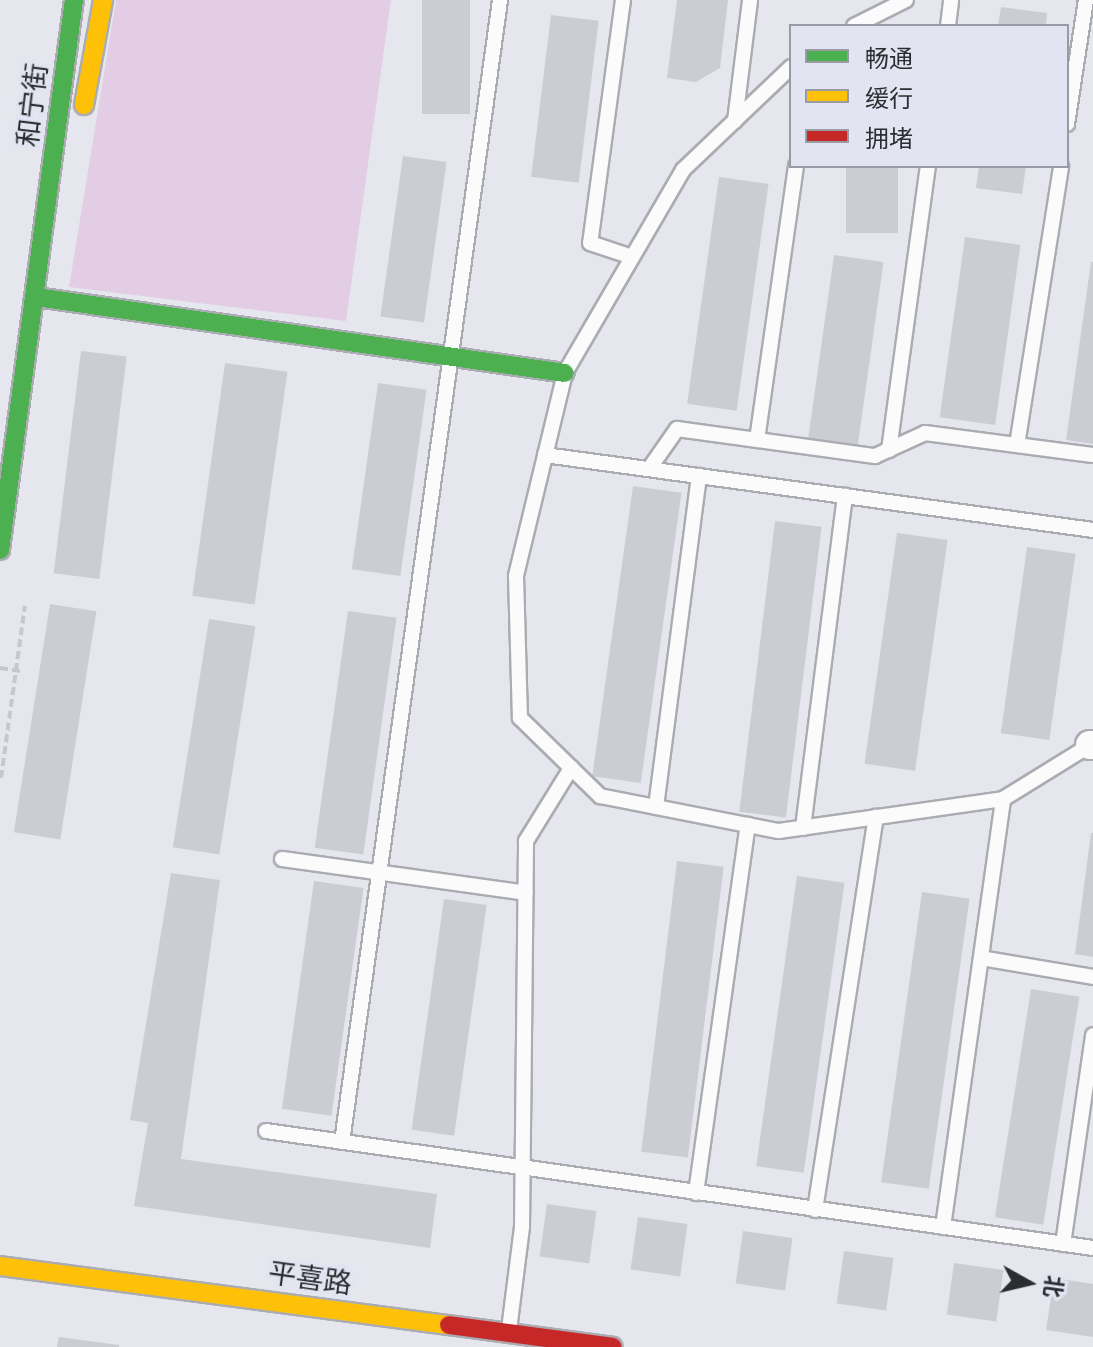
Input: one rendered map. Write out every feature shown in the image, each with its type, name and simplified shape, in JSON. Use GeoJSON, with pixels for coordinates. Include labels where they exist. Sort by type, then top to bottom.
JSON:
{"type":"FeatureCollection","features":[{"type":"Feature","properties":{"kind":"street","name":"和宁街"},"geometry":{"type":"LineString","coordinates":[[0,550],[54,169],[74,0]]}},
{"type":"Feature","properties":{"kind":"street"},"geometry":{"type":"LineString","coordinates":[[54,169],[88,96],[103,0]]}},
{"type":"Feature","properties":{"kind":"street"},"geometry":{"type":"LineString","coordinates":[[36,297],[565,373]]}},
{"type":"Feature","properties":{"kind":"street","name":"平喜路"},"geometry":{"type":"LineString","coordinates":[[0,1266],[613,1347]]}},
{"type":"Feature","properties":{"kind":"lane"},"geometry":{"type":"LineString","coordinates":[[342,1142],[383,873],[500,0]]}},
{"type":"Feature","properties":{"kind":"lane"},"geometry":{"type":"LineString","coordinates":[[623,0],[590,243],[632,257]]}},
{"type":"Feature","properties":{"kind":"lane"},"geometry":{"type":"LineString","coordinates":[[735,121],[750,0]]}},
{"type":"Feature","properties":{"kind":"lane"},"geometry":{"type":"LineString","coordinates":[[857,24],[883,6],[906,0]]}},
{"type":"Feature","properties":{"kind":"lane"},"geometry":{"type":"LineString","coordinates":[[948,24],[951,0]]}},
{"type":"Feature","properties":{"kind":"lane"},"geometry":{"type":"LineString","coordinates":[[1069,111],[1086,0]]}},
{"type":"Feature","properties":{"kind":"lane"},"geometry":{"type":"LineString","coordinates":[[789,69],[683,170],[565,373],[516,576],[520,718],[600,796],[748,825],[803,828],[1003,799],[1092,744]]}},
{"type":"Feature","properties":{"kind":"lane"},"geometry":{"type":"LineString","coordinates":[[757,440],[796,168]]}},
{"type":"Feature","properties":{"kind":"lane"},"geometry":{"type":"LineString","coordinates":[[889,450],[928,168]]}},
{"type":"Feature","properties":{"kind":"lane"},"geometry":{"type":"LineString","coordinates":[[1017,445],[1061,168]]}},
{"type":"Feature","properties":{"kind":"lane"},"geometry":{"type":"LineString","coordinates":[[649,469],[677,429],[875,456],[925,433],[1093,455]]}},
{"type":"Feature","properties":{"kind":"lane"},"geometry":{"type":"LineString","coordinates":[[545,455],[1093,530]]}},
{"type":"Feature","properties":{"kind":"lane"},"geometry":{"type":"LineString","coordinates":[[656,807],[699,476]]}},
{"type":"Feature","properties":{"kind":"lane"},"geometry":{"type":"LineString","coordinates":[[803,828],[845,496]]}},
{"type":"Feature","properties":{"kind":"lane"},"geometry":{"type":"LineString","coordinates":[[509,1333],[523,1169],[526,841],[571,768]]}},
{"type":"Feature","properties":{"kind":"lane"},"geometry":{"type":"LineString","coordinates":[[943,1227],[1003,799]]}},
{"type":"Feature","properties":{"kind":"lane"},"geometry":{"type":"LineString","coordinates":[[815,1210],[876,817]]}},
{"type":"Feature","properties":{"kind":"lane"},"geometry":{"type":"LineString","coordinates":[[696,1193],[748,825]]}},
{"type":"Feature","properties":{"kind":"lane"},"geometry":{"type":"LineString","coordinates":[[282,859],[526,893]]}},
{"type":"Feature","properties":{"kind":"lane"},"geometry":{"type":"LineString","coordinates":[[981,958],[1093,977]]}},
{"type":"Feature","properties":{"kind":"lane"},"geometry":{"type":"LineString","coordinates":[[1063,1244],[1093,1035]]}},
{"type":"Feature","properties":{"kind":"lane"},"geometry":{"type":"LineString","coordinates":[[266,1131],[1093,1248]]}},
{"type":"Feature","properties":{"kind":"path"},"geometry":{"type":"LineString","coordinates":[[1,778],[21,671],[25,606]]}},
{"type":"Feature","properties":{"kind":"path"},"geometry":{"type":"LineString","coordinates":[[0,668],[21,671]]}},
{"type":"Feature","properties":{"kind":"shaded area"},"geometry":{"type":"Polygon","coordinates":[[[116,0],[391,0],[346,321],[69,287],[116,0]]]}},
{"type":"Feature","properties":{"kind":"building"},"geometry":{"type":"Polygon","coordinates":[[[422,0],[470,0],[470,114],[422,114],[422,0]]]}},
{"type":"Feature","properties":{"kind":"building"},"geometry":{"type":"Polygon","coordinates":[[[677,0],[728,0],[720,68],[696,82],[667,78],[677,0]]]}},
{"type":"Feature","properties":{"kind":"building"},"geometry":{"type":"Polygon","coordinates":[[[1001,7],[1047,13],[1046,24],[998,24],[1001,7]]]}},
{"type":"Feature","properties":{"kind":"building"},"geometry":{"type":"Polygon","coordinates":[[[551,15],[599,21],[579,183],[531,177],[551,15]]]}},
{"type":"Feature","properties":{"kind":"building"},"geometry":{"type":"Polygon","coordinates":[[[403,156],[447,162],[424,323],[380,316],[403,156]]]}},
{"type":"Feature","properties":{"kind":"building"},"geometry":{"type":"Polygon","coordinates":[[[846,168],[898,168],[898,233],[846,233],[846,168]]]}},
{"type":"Feature","properties":{"kind":"building"},"geometry":{"type":"Polygon","coordinates":[[[979,168],[1026,168],[1022,194],[976,188],[979,168]]]}},
{"type":"Feature","properties":{"kind":"building"},"geometry":{"type":"Polygon","coordinates":[[[719,177],[769,184],[737,411],[687,404],[719,177]]]}},
{"type":"Feature","properties":{"kind":"building"},"geometry":{"type":"Polygon","coordinates":[[[965,237],[1020,245],[995,425],[940,417],[965,237]]]}},
{"type":"Feature","properties":{"kind":"building"},"geometry":{"type":"Polygon","coordinates":[[[834,255],[884,262],[858,445],[808,438],[834,255]]]}},
{"type":"Feature","properties":{"kind":"building"},"geometry":{"type":"Polygon","coordinates":[[[1093,262],[1093,444],[1066,440],[1093,262]]]}},
{"type":"Feature","properties":{"kind":"building"},"geometry":{"type":"Polygon","coordinates":[[[81,351],[127,357],[99,579],[54,573],[81,351]]]}},
{"type":"Feature","properties":{"kind":"building"},"geometry":{"type":"Polygon","coordinates":[[[225,363],[287,372],[255,604],[192,596],[225,363]]]}},
{"type":"Feature","properties":{"kind":"building"},"geometry":{"type":"Polygon","coordinates":[[[378,383],[427,390],[400,576],[352,569],[378,383]]]}},
{"type":"Feature","properties":{"kind":"building"},"geometry":{"type":"Polygon","coordinates":[[[633,486],[682,493],[641,783],[592,776],[633,486]]]}},
{"type":"Feature","properties":{"kind":"building"},"geometry":{"type":"Polygon","coordinates":[[[775,521],[822,527],[786,818],[739,812],[775,521]]]}},
{"type":"Feature","properties":{"kind":"building"},"geometry":{"type":"Polygon","coordinates":[[[897,533],[948,540],[915,771],[865,764],[897,533]]]}},
{"type":"Feature","properties":{"kind":"building"},"geometry":{"type":"Polygon","coordinates":[[[1027,547],[1076,554],[1049,740],[1001,733],[1027,547]]]}},
{"type":"Feature","properties":{"kind":"building"},"geometry":{"type":"Polygon","coordinates":[[[50,604],[96,611],[60,840],[14,832],[50,604]]]}},
{"type":"Feature","properties":{"kind":"building"},"geometry":{"type":"Polygon","coordinates":[[[348,611],[397,618],[363,854],[315,848],[348,611]]]}},
{"type":"Feature","properties":{"kind":"building"},"geometry":{"type":"Polygon","coordinates":[[[209,619],[255,626],[219,855],[173,847],[209,619]]]}},
{"type":"Feature","properties":{"kind":"building"},"geometry":{"type":"Polygon","coordinates":[[[1093,833],[1093,957],[1075,954],[1093,833]]]}},
{"type":"Feature","properties":{"kind":"building"},"geometry":{"type":"Polygon","coordinates":[[[677,861],[724,867],[688,1158],[641,1152],[677,861]]]}},
{"type":"Feature","properties":{"kind":"building"},"geometry":{"type":"Polygon","coordinates":[[[171,873],[220,880],[181,1159],[437,1194],[430,1248],[134,1206],[148,1123],[130,1120],[171,873]]]}},
{"type":"Feature","properties":{"kind":"building"},"geometry":{"type":"Polygon","coordinates":[[[797,876],[845,883],[804,1173],[756,1166],[797,876]]]}},
{"type":"Feature","properties":{"kind":"building"},"geometry":{"type":"Polygon","coordinates":[[[314,881],[364,888],[332,1116],[282,1109],[314,881]]]}},
{"type":"Feature","properties":{"kind":"building"},"geometry":{"type":"Polygon","coordinates":[[[922,892],[970,899],[929,1189],[881,1182],[922,892]]]}},
{"type":"Feature","properties":{"kind":"building"},"geometry":{"type":"Polygon","coordinates":[[[444,899],[487,905],[454,1136],[412,1130],[444,899]]]}},
{"type":"Feature","properties":{"kind":"building"},"geometry":{"type":"Polygon","coordinates":[[[1031,989],[1079,997],[1043,1225],[995,1217],[1031,989]]]}},
{"type":"Feature","properties":{"kind":"building"},"geometry":{"type":"Polygon","coordinates":[[[547,1204],[597,1211],[589,1263],[540,1256],[547,1204]]]}},
{"type":"Feature","properties":{"kind":"building"},"geometry":{"type":"Polygon","coordinates":[[[638,1217],[688,1224],[680,1276],[631,1269],[638,1217]]]}},
{"type":"Feature","properties":{"kind":"building"},"geometry":{"type":"Polygon","coordinates":[[[743,1231],[793,1238],[785,1290],[736,1283],[743,1231]]]}},
{"type":"Feature","properties":{"kind":"building"},"geometry":{"type":"Polygon","coordinates":[[[844,1251],[894,1258],[886,1310],[837,1303],[844,1251]]]}},
{"type":"Feature","properties":{"kind":"building"},"geometry":{"type":"Polygon","coordinates":[[[954,1263],[1004,1270],[996,1321],[947,1314],[954,1263]]]}},
{"type":"Feature","properties":{"kind":"building"},"geometry":{"type":"Polygon","coordinates":[[[1054,1278],[1093,1284],[1093,1337],[1046,1330],[1054,1278]]]}},
{"type":"Feature","properties":{"kind":"building"},"geometry":{"type":"Polygon","coordinates":[[[59,1337],[119,1345],[119,1347],[57,1347],[59,1337]]]}},
{"type":"Feature","properties":{"kind":"traffic: fast"},"geometry":{"type":"LineString","coordinates":[[0,550],[74,0]]}},
{"type":"Feature","properties":{"kind":"traffic: fast"},"geometry":{"type":"LineString","coordinates":[[36,297],[565,373]]}},
{"type":"Feature","properties":{"kind":"traffic: slow"},"geometry":{"type":"LineString","coordinates":[[84,105],[103,0]]}},
{"type":"Feature","properties":{"kind":"traffic: slow"},"geometry":{"type":"LineString","coordinates":[[0,1266],[449,1325]]}},
{"type":"Feature","properties":{"kind":"traffic: jam"},"geometry":{"type":"LineString","coordinates":[[449,1325],[613,1347]]}}]}
